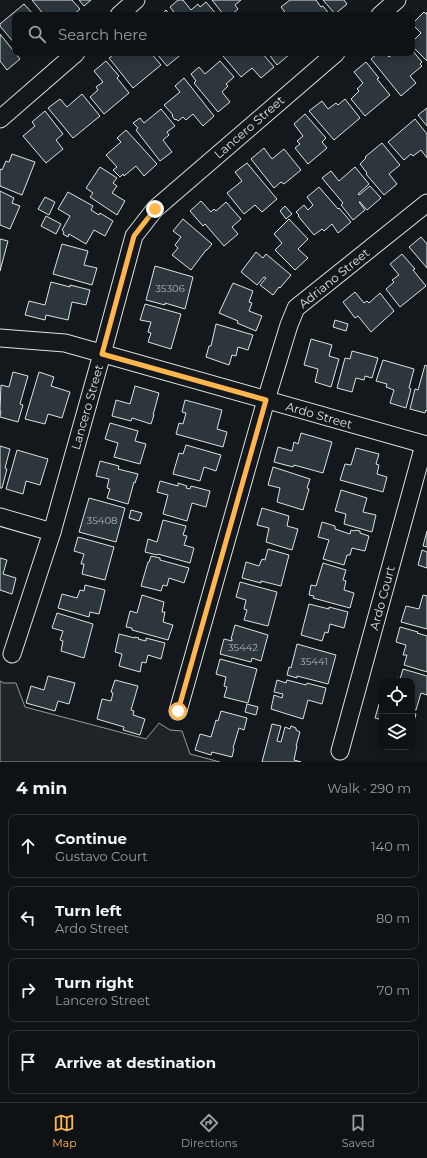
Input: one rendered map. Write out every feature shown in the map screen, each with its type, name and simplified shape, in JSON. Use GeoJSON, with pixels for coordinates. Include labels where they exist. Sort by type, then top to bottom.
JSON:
{"type":"FeatureCollection","features":[{"type":"Feature","properties":{"kind":"street"},"geometry":{"type":"LineString","coordinates":[[122,12],[136,0]]}},
{"type":"Feature","properties":{"kind":"street"},"geometry":{"type":"LineString","coordinates":[[383,12],[397,0]]}},
{"type":"Feature","properties":{"kind":"street"},"geometry":{"type":"LineString","coordinates":[[0,119],[73,56]]}},
{"type":"Feature","properties":{"kind":"street","name":"Lancero Street"},"geometry":{"type":"LineString","coordinates":[[12,654],[52,532],[134,236],[155,209],[333,56]]}},
{"type":"Feature","properties":{"kind":"street","name":"Adriano Street"},"geometry":{"type":"LineString","coordinates":[[178,711],[266,400],[289,325],[296,308],[427,203]]}},
{"type":"Feature","properties":{"kind":"street","name":"Ardo Street"},"geometry":{"type":"LineString","coordinates":[[0,338],[65,343],[426,445]]}},
{"type":"Feature","properties":{"kind":"street","name":"Ardo Court"},"geometry":{"type":"LineString","coordinates":[[340,752],[426,445]]}},
{"type":"Feature","properties":{"kind":"street"},"geometry":{"type":"LineString","coordinates":[[0,517],[52,532]]}},
{"type":"Feature","properties":{"kind":"shaded area"},"geometry":{"type":"Polygon","coordinates":[[[0,681],[4,683],[16,683],[25,707],[146,739],[159,723],[170,730],[182,731],[190,754],[220,762],[0,762],[0,681]]]}},
{"type":"Feature","properties":{"kind":"building"},"geometry":{"type":"Polygon","coordinates":[[[32,0],[72,0],[80,9],[76,12],[42,12],[32,0]]]}},
{"type":"Feature","properties":{"kind":"building"},"geometry":{"type":"Polygon","coordinates":[[[79,0],[91,0],[84,6],[79,0]]]}},
{"type":"Feature","properties":{"kind":"building"},"geometry":{"type":"Polygon","coordinates":[[[178,0],[183,0],[191,10],[198,4],[200,7],[206,2],[214,12],[174,12],[170,7],[178,0]]]}},
{"type":"Feature","properties":{"kind":"building"},"geometry":{"type":"Polygon","coordinates":[[[212,0],[241,0],[235,5],[238,9],[234,12],[222,12],[212,0]]]}},
{"type":"Feature","properties":{"kind":"building"},"geometry":{"type":"Polygon","coordinates":[[[290,0],[316,0],[321,7],[323,6],[328,12],[285,12],[281,7],[290,0]]]}},
{"type":"Feature","properties":{"kind":"building"},"geometry":{"type":"Polygon","coordinates":[[[323,0],[344,0],[347,4],[337,12],[333,12],[323,0]]]}},
{"type":"Feature","properties":{"kind":"building"},"geometry":{"type":"Polygon","coordinates":[[[24,4],[31,12],[14,12],[24,4]]]}},
{"type":"Feature","properties":{"kind":"building"},"geometry":{"type":"Polygon","coordinates":[[[424,12],[426,14],[427,12],[427,61],[415,49],[415,39],[421,33],[415,27],[415,21],[424,12]]]}},
{"type":"Feature","properties":{"kind":"building"},"geometry":{"type":"Polygon","coordinates":[[[12,14],[12,40],[0,26],[0,24],[12,14]]]}},
{"type":"Feature","properties":{"kind":"building"},"geometry":{"type":"Polygon","coordinates":[[[0,34],[12,49],[12,56],[18,56],[20,59],[7,70],[0,61],[0,34]]]}},
{"type":"Feature","properties":{"kind":"building"},"geometry":{"type":"Polygon","coordinates":[[[415,54],[422,62],[420,64],[422,66],[410,76],[416,83],[401,96],[371,59],[374,56],[415,56],[415,54]]]}},
{"type":"Feature","properties":{"kind":"building"},"geometry":{"type":"Polygon","coordinates":[[[112,56],[154,56],[161,65],[133,88],[109,58],[112,56]]]}},
{"type":"Feature","properties":{"kind":"building"},"geometry":{"type":"Polygon","coordinates":[[[159,56],[179,56],[167,66],[159,56]]]}},
{"type":"Feature","properties":{"kind":"building"},"geometry":{"type":"Polygon","coordinates":[[[223,56],[265,56],[274,67],[261,78],[252,68],[241,77],[223,56]]]}},
{"type":"Feature","properties":{"kind":"building"},"geometry":{"type":"Polygon","coordinates":[[[270,56],[288,56],[277,65],[270,56]]]}},
{"type":"Feature","properties":{"kind":"building"},"geometry":{"type":"Polygon","coordinates":[[[106,61],[119,76],[117,78],[129,93],[104,114],[90,97],[98,90],[96,87],[103,82],[94,71],[106,61]]]}},
{"type":"Feature","properties":{"kind":"building"},"geometry":{"type":"Polygon","coordinates":[[[220,61],[234,77],[226,84],[228,86],[222,92],[230,102],[218,112],[194,83],[196,81],[191,74],[199,67],[205,74],[220,61]]]}},
{"type":"Feature","properties":{"kind":"building"},"geometry":{"type":"Polygon","coordinates":[[[366,62],[390,95],[365,116],[351,99],[359,91],[357,89],[363,83],[354,72],[366,62]]]}},
{"type":"Feature","properties":{"kind":"building"},"geometry":{"type":"Polygon","coordinates":[[[184,78],[214,116],[203,126],[193,114],[186,120],[183,117],[178,121],[176,119],[175,120],[172,116],[173,115],[164,105],[180,92],[175,86],[184,78]]]}},
{"type":"Feature","properties":{"kind":"building"},"geometry":{"type":"Polygon","coordinates":[[[82,94],[100,116],[73,138],[48,108],[60,99],[67,107],[82,94]]]}},
{"type":"Feature","properties":{"kind":"building"},"geometry":{"type":"Polygon","coordinates":[[[345,99],[360,118],[334,140],[309,111],[322,101],[328,109],[336,103],[338,105],[345,99]]]}},
{"type":"Feature","properties":{"kind":"building"},"geometry":{"type":"Polygon","coordinates":[[[427,108],[427,126],[418,115],[427,108]]]}},
{"type":"Feature","properties":{"kind":"building"},"geometry":{"type":"Polygon","coordinates":[[[161,109],[175,126],[167,132],[169,135],[163,140],[172,152],[160,161],[136,130],[138,128],[133,123],[140,118],[144,123],[161,109]]]}},
{"type":"Feature","properties":{"kind":"building"},"geometry":{"type":"Polygon","coordinates":[[[45,111],[63,134],[56,140],[63,149],[46,163],[23,136],[35,126],[32,122],[45,111]]]}},
{"type":"Feature","properties":{"kind":"building"},"geometry":{"type":"Polygon","coordinates":[[[305,114],[326,138],[322,142],[327,148],[308,164],[295,148],[300,144],[297,141],[303,136],[294,124],[305,114]]]}},
{"type":"Feature","properties":{"kind":"building"},"geometry":{"type":"Polygon","coordinates":[[[415,119],[427,134],[427,158],[421,150],[413,156],[411,154],[404,160],[388,142],[415,119]]]}},
{"type":"Feature","properties":{"kind":"building"},"geometry":{"type":"Polygon","coordinates":[[[126,130],[157,164],[144,176],[136,166],[124,176],[123,174],[120,177],[113,170],[117,167],[106,155],[121,142],[117,138],[126,130]]]}},
{"type":"Feature","properties":{"kind":"building"},"geometry":{"type":"Polygon","coordinates":[[[382,143],[400,165],[389,174],[397,184],[384,195],[366,174],[367,173],[360,164],[366,158],[365,157],[382,143]]]}},
{"type":"Feature","properties":{"kind":"building"},"geometry":{"type":"Polygon","coordinates":[[[264,148],[272,159],[284,149],[301,170],[284,184],[281,182],[274,188],[251,159],[264,148]]]}},
{"type":"Feature","properties":{"kind":"building"},"geometry":{"type":"Polygon","coordinates":[[[12,154],[35,162],[22,195],[0,186],[0,169],[2,170],[6,161],[9,162],[12,154]]]}},
{"type":"Feature","properties":{"kind":"building"},"geometry":{"type":"Polygon","coordinates":[[[247,163],[277,199],[262,212],[255,205],[244,214],[227,193],[242,181],[235,172],[247,163]]]}},
{"type":"Feature","properties":{"kind":"building"},"geometry":{"type":"Polygon","coordinates":[[[100,167],[117,178],[113,183],[117,186],[112,193],[125,201],[117,215],[90,197],[93,193],[86,188],[100,167]]]}},
{"type":"Feature","properties":{"kind":"building"},"geometry":{"type":"Polygon","coordinates":[[[355,167],[369,184],[358,194],[359,195],[370,186],[381,198],[367,210],[359,202],[365,210],[353,220],[341,205],[343,203],[322,178],[331,171],[339,181],[355,167]]]}},
{"type":"Feature","properties":{"kind":"building"},"geometry":{"type":"Polygon","coordinates":[[[319,187],[351,222],[338,233],[332,224],[324,231],[322,229],[314,235],[296,212],[304,205],[308,210],[313,205],[307,197],[319,187]]]}},
{"type":"Feature","properties":{"kind":"building"},"geometry":{"type":"Polygon","coordinates":[[[0,191],[14,198],[12,203],[20,206],[10,229],[0,225],[0,191]]]}},
{"type":"Feature","properties":{"kind":"building"},"geometry":{"type":"Polygon","coordinates":[[[68,192],[93,206],[91,210],[99,215],[100,213],[113,221],[105,236],[94,230],[86,244],[69,234],[68,237],[63,234],[64,232],[62,230],[70,216],[58,209],[68,192]]]}},
{"type":"Feature","properties":{"kind":"building"},"geometry":{"type":"Polygon","coordinates":[[[45,197],[55,202],[49,215],[38,209],[45,197]]]}},
{"type":"Feature","properties":{"kind":"building"},"geometry":{"type":"Polygon","coordinates":[[[201,201],[211,212],[214,209],[216,211],[226,202],[241,219],[232,227],[238,234],[224,246],[205,224],[203,226],[190,211],[201,201]]]}},
{"type":"Feature","properties":{"kind":"building"},"geometry":{"type":"Polygon","coordinates":[[[285,206],[292,214],[286,219],[280,211],[285,206]]]}},
{"type":"Feature","properties":{"kind":"building"},"geometry":{"type":"Polygon","coordinates":[[[46,216],[61,224],[56,234],[41,226],[46,216]]]}},
{"type":"Feature","properties":{"kind":"building"},"geometry":{"type":"Polygon","coordinates":[[[183,219],[212,244],[191,270],[172,255],[178,248],[175,245],[181,237],[173,231],[183,219]]]}},
{"type":"Feature","properties":{"kind":"building"},"geometry":{"type":"Polygon","coordinates":[[[289,219],[308,239],[298,249],[308,258],[295,270],[275,250],[282,243],[274,234],[289,219]]]}},
{"type":"Feature","properties":{"kind":"building"},"geometry":{"type":"Polygon","coordinates":[[[421,237],[427,244],[427,268],[409,247],[421,237]]]}},
{"type":"Feature","properties":{"kind":"building"},"geometry":{"type":"Polygon","coordinates":[[[0,239],[8,241],[0,271],[0,239]]]}},
{"type":"Feature","properties":{"kind":"building"},"geometry":{"type":"Polygon","coordinates":[[[62,244],[88,251],[84,265],[97,268],[92,285],[53,274],[62,244]]]}},
{"type":"Feature","properties":{"kind":"building"},"geometry":{"type":"Polygon","coordinates":[[[256,252],[263,258],[266,254],[291,275],[273,295],[260,285],[266,278],[264,277],[257,285],[241,272],[256,252]]]}},
{"type":"Feature","properties":{"kind":"building"},"geometry":{"type":"Polygon","coordinates":[[[402,254],[415,269],[413,270],[426,286],[400,307],[386,289],[394,282],[392,280],[399,275],[390,264],[402,254]]]}},
{"type":"Feature","properties":{"kind":"building"},"geometry":{"type":"Polygon","coordinates":[[[155,266],[193,277],[185,309],[165,303],[165,305],[146,300],[155,266]]]}},
{"type":"Feature","properties":{"kind":"building"},"geometry":{"type":"Polygon","coordinates":[[[51,282],[90,290],[86,305],[72,302],[68,320],[46,315],[45,320],[25,315],[29,301],[45,305],[51,282]]]}},
{"type":"Feature","properties":{"kind":"building"},"geometry":{"type":"Polygon","coordinates":[[[233,283],[253,291],[249,302],[252,303],[249,311],[262,316],[256,331],[219,313],[233,283]]]}},
{"type":"Feature","properties":{"kind":"building"},"geometry":{"type":"Polygon","coordinates":[[[355,292],[364,303],[367,301],[369,303],[380,293],[394,311],[371,332],[358,316],[355,318],[343,302],[355,292]]]}},
{"type":"Feature","properties":{"kind":"building"},"geometry":{"type":"Polygon","coordinates":[[[145,304],[181,314],[171,349],[148,342],[151,333],[148,332],[151,322],[140,320],[145,304]]]}},
{"type":"Feature","properties":{"kind":"building"},"geometry":{"type":"Polygon","coordinates":[[[335,320],[348,324],[346,331],[333,327],[335,320]]]}},
{"type":"Feature","properties":{"kind":"building"},"geometry":{"type":"Polygon","coordinates":[[[216,324],[253,335],[248,350],[238,347],[236,356],[232,355],[229,365],[206,357],[209,346],[211,346],[216,324]]]}},
{"type":"Feature","properties":{"kind":"building"},"geometry":{"type":"Polygon","coordinates":[[[311,339],[332,345],[329,356],[339,359],[331,387],[315,382],[318,369],[304,365],[311,339]]]}},
{"type":"Feature","properties":{"kind":"building"},"geometry":{"type":"Polygon","coordinates":[[[352,351],[378,358],[372,378],[365,376],[364,380],[356,378],[352,392],[337,388],[345,358],[350,359],[352,351]]]}},
{"type":"Feature","properties":{"kind":"building"},"geometry":{"type":"Polygon","coordinates":[[[383,360],[414,369],[406,408],[390,403],[394,390],[386,387],[387,384],[376,381],[383,360]]]}},
{"type":"Feature","properties":{"kind":"building"},"geometry":{"type":"Polygon","coordinates":[[[425,365],[427,366],[427,411],[426,410],[425,413],[410,409],[415,389],[418,390],[425,365]]]}},
{"type":"Feature","properties":{"kind":"building"},"geometry":{"type":"Polygon","coordinates":[[[13,372],[28,376],[20,404],[23,405],[18,422],[0,417],[1,385],[9,387],[13,372]]]}},
{"type":"Feature","properties":{"kind":"building"},"geometry":{"type":"Polygon","coordinates":[[[39,372],[54,377],[51,386],[70,392],[62,418],[48,414],[45,424],[25,419],[39,372]]]}},
{"type":"Feature","properties":{"kind":"building"},"geometry":{"type":"Polygon","coordinates":[[[135,386],[159,393],[151,424],[132,418],[131,421],[112,416],[116,400],[130,404],[135,386]]]}},
{"type":"Feature","properties":{"kind":"building"},"geometry":{"type":"Polygon","coordinates":[[[185,400],[222,410],[217,429],[227,432],[223,447],[176,434],[179,423],[183,424],[186,413],[182,412],[185,400]]]}},
{"type":"Feature","properties":{"kind":"building"},"geometry":{"type":"Polygon","coordinates":[[[110,423],[138,431],[135,441],[146,444],[140,464],[114,457],[118,443],[105,439],[110,423]]]}},
{"type":"Feature","properties":{"kind":"building"},"geometry":{"type":"Polygon","coordinates":[[[301,433],[332,442],[323,473],[294,465],[293,467],[274,462],[278,447],[292,451],[294,442],[298,444],[301,433]]]}},
{"type":"Feature","properties":{"kind":"building"},"geometry":{"type":"Polygon","coordinates":[[[186,445],[221,455],[216,471],[204,467],[200,481],[173,474],[179,453],[183,454],[186,445]]]}},
{"type":"Feature","properties":{"kind":"building"},"geometry":{"type":"Polygon","coordinates":[[[0,446],[10,449],[2,488],[0,488],[0,446]]]}},
{"type":"Feature","properties":{"kind":"building"},"geometry":{"type":"Polygon","coordinates":[[[356,448],[379,454],[376,464],[379,465],[377,474],[387,477],[383,492],[340,480],[345,464],[351,465],[356,448]]]}},
{"type":"Feature","properties":{"kind":"building"},"geometry":{"type":"Polygon","coordinates":[[[17,450],[48,459],[40,485],[26,481],[23,494],[6,489],[17,450]]]}},
{"type":"Feature","properties":{"kind":"building"},"geometry":{"type":"Polygon","coordinates":[[[100,461],[119,466],[118,469],[138,474],[135,483],[134,482],[128,504],[107,498],[110,489],[107,488],[109,479],[96,476],[100,461]]]}},
{"type":"Feature","properties":{"kind":"building"},"geometry":{"type":"Polygon","coordinates":[[[273,467],[310,479],[307,488],[309,489],[303,510],[277,502],[280,488],[268,485],[273,467]]]}},
{"type":"Feature","properties":{"kind":"building"},"geometry":{"type":"Polygon","coordinates":[[[160,481],[178,486],[178,483],[187,486],[186,488],[190,489],[191,486],[210,491],[206,507],[192,503],[187,521],[163,514],[168,495],[157,492],[160,481]]]}},
{"type":"Feature","properties":{"kind":"building"},"geometry":{"type":"Polygon","coordinates":[[[341,490],[367,498],[363,512],[376,515],[372,532],[344,524],[346,514],[335,511],[341,490]]]}},
{"type":"Feature","properties":{"kind":"building"},"geometry":{"type":"Polygon","coordinates":[[[89,498],[125,508],[116,542],[79,532],[89,498]]]}},
{"type":"Feature","properties":{"kind":"building"},"geometry":{"type":"Polygon","coordinates":[[[262,508],[289,516],[287,526],[298,529],[292,550],[266,542],[269,528],[257,525],[262,508]]]}},
{"type":"Feature","properties":{"kind":"building"},"geometry":{"type":"Polygon","coordinates":[[[131,510],[142,513],[139,521],[129,518],[131,510]]]}},
{"type":"Feature","properties":{"kind":"building"},"geometry":{"type":"Polygon","coordinates":[[[163,520],[186,526],[183,535],[187,536],[184,545],[194,548],[190,563],[145,552],[148,539],[157,542],[163,520]]]}},
{"type":"Feature","properties":{"kind":"building"},"geometry":{"type":"Polygon","coordinates":[[[322,522],[335,526],[335,529],[350,534],[351,530],[355,530],[369,536],[365,551],[352,548],[350,555],[347,555],[344,565],[323,559],[329,540],[318,537],[322,522]]]}},
{"type":"Feature","properties":{"kind":"building"},"geometry":{"type":"Polygon","coordinates":[[[427,531],[427,547],[423,546],[427,531]]]}},
{"type":"Feature","properties":{"kind":"building"},"geometry":{"type":"Polygon","coordinates":[[[78,537],[114,547],[105,580],[82,574],[84,564],[81,564],[84,554],[74,551],[78,537]]]}},
{"type":"Feature","properties":{"kind":"building"},"geometry":{"type":"Polygon","coordinates":[[[268,549],[289,555],[281,586],[242,578],[246,562],[259,566],[262,559],[265,560],[268,549]]]}},
{"type":"Feature","properties":{"kind":"building"},"geometry":{"type":"Polygon","coordinates":[[[422,550],[427,552],[427,568],[418,565],[422,550]]]}},
{"type":"Feature","properties":{"kind":"building"},"geometry":{"type":"Polygon","coordinates":[[[151,556],[189,568],[184,583],[169,578],[167,586],[163,585],[161,591],[141,586],[151,556]]]}},
{"type":"Feature","properties":{"kind":"building"},"geometry":{"type":"Polygon","coordinates":[[[0,558],[7,560],[3,574],[16,578],[12,594],[0,590],[0,558]]]}},
{"type":"Feature","properties":{"kind":"building"},"geometry":{"type":"Polygon","coordinates":[[[323,563],[346,570],[343,580],[346,581],[344,590],[354,593],[350,608],[313,598],[314,596],[309,595],[311,585],[316,586],[323,563]]]}},
{"type":"Feature","properties":{"kind":"building"},"geometry":{"type":"Polygon","coordinates":[[[240,582],[277,592],[268,626],[244,620],[247,610],[244,609],[246,600],[236,597],[240,582]]]}},
{"type":"Feature","properties":{"kind":"building"},"geometry":{"type":"Polygon","coordinates":[[[85,585],[105,590],[99,614],[90,612],[89,617],[58,608],[62,594],[77,598],[80,590],[84,591],[85,585]]]}},
{"type":"Feature","properties":{"kind":"building"},"geometry":{"type":"Polygon","coordinates":[[[142,595],[164,602],[162,612],[165,612],[163,622],[173,625],[168,640],[126,627],[130,611],[137,613],[142,595]]]}},
{"type":"Feature","properties":{"kind":"building"},"geometry":{"type":"Polygon","coordinates":[[[423,595],[427,596],[427,629],[401,622],[406,606],[419,609],[423,595]]]}},
{"type":"Feature","properties":{"kind":"building"},"geometry":{"type":"Polygon","coordinates":[[[309,604],[348,612],[344,628],[330,624],[328,633],[325,632],[322,641],[301,635],[309,604]]]}},
{"type":"Feature","properties":{"kind":"building"},"geometry":{"type":"Polygon","coordinates":[[[57,613],[93,624],[84,658],[61,651],[63,641],[60,640],[63,631],[52,628],[57,613]]]}},
{"type":"Feature","properties":{"kind":"building"},"geometry":{"type":"Polygon","coordinates":[[[235,625],[268,635],[261,661],[252,658],[251,662],[220,654],[224,639],[232,641],[231,639],[235,625]]]}},
{"type":"Feature","properties":{"kind":"building"},"geometry":{"type":"Polygon","coordinates":[[[400,627],[427,636],[427,672],[404,665],[407,655],[403,655],[406,645],[396,642],[400,627]]]}},
{"type":"Feature","properties":{"kind":"building"},"geometry":{"type":"Polygon","coordinates":[[[119,634],[146,641],[146,638],[165,643],[161,659],[148,655],[146,663],[142,662],[140,672],[119,666],[122,654],[115,652],[119,634]]]}},
{"type":"Feature","properties":{"kind":"building"},"geometry":{"type":"Polygon","coordinates":[[[297,644],[336,655],[328,684],[287,675],[289,667],[291,668],[297,644]]]}},
{"type":"Feature","properties":{"kind":"building"},"geometry":{"type":"Polygon","coordinates":[[[220,659],[257,669],[248,703],[224,697],[227,687],[224,686],[226,677],[216,674],[220,659]]]}},
{"type":"Feature","properties":{"kind":"building"},"geometry":{"type":"Polygon","coordinates":[[[403,669],[427,676],[427,695],[421,693],[416,710],[415,678],[400,678],[403,669]]]}},
{"type":"Feature","properties":{"kind":"building"},"geometry":{"type":"Polygon","coordinates":[[[48,676],[75,683],[69,704],[58,701],[55,711],[26,703],[31,686],[44,690],[48,676]]]}},
{"type":"Feature","properties":{"kind":"building"},"geometry":{"type":"Polygon","coordinates":[[[115,680],[138,686],[131,710],[134,711],[133,715],[145,719],[140,735],[123,730],[124,727],[97,719],[102,699],[111,701],[113,693],[111,692],[115,680]]]}},
{"type":"Feature","properties":{"kind":"building"},"geometry":{"type":"Polygon","coordinates":[[[277,680],[286,683],[287,680],[306,685],[307,683],[326,688],[322,704],[308,700],[303,719],[271,709],[274,695],[282,698],[283,694],[274,692],[277,680]]]}},
{"type":"Feature","properties":{"kind":"building"},"geometry":{"type":"Polygon","coordinates":[[[247,704],[258,707],[256,715],[245,712],[247,704]]]}},
{"type":"Feature","properties":{"kind":"building"},"geometry":{"type":"Polygon","coordinates":[[[379,704],[379,719],[375,718],[379,704]]]}},
{"type":"Feature","properties":{"kind":"building"},"geometry":{"type":"Polygon","coordinates":[[[221,711],[247,718],[244,730],[239,728],[232,757],[212,752],[211,755],[195,750],[200,734],[211,737],[216,720],[218,721],[221,711]]]}},
{"type":"Feature","properties":{"kind":"building"},"geometry":{"type":"Polygon","coordinates":[[[272,724],[281,726],[277,741],[281,742],[285,727],[290,729],[291,726],[300,732],[294,760],[301,762],[262,762],[272,724]]]}},
{"type":"Feature","properties":{"kind":"route"},"geometry":{"type":"LineString","coordinates":[[155,209],[134,236],[102,354],[266,400],[178,711]]}}]}
